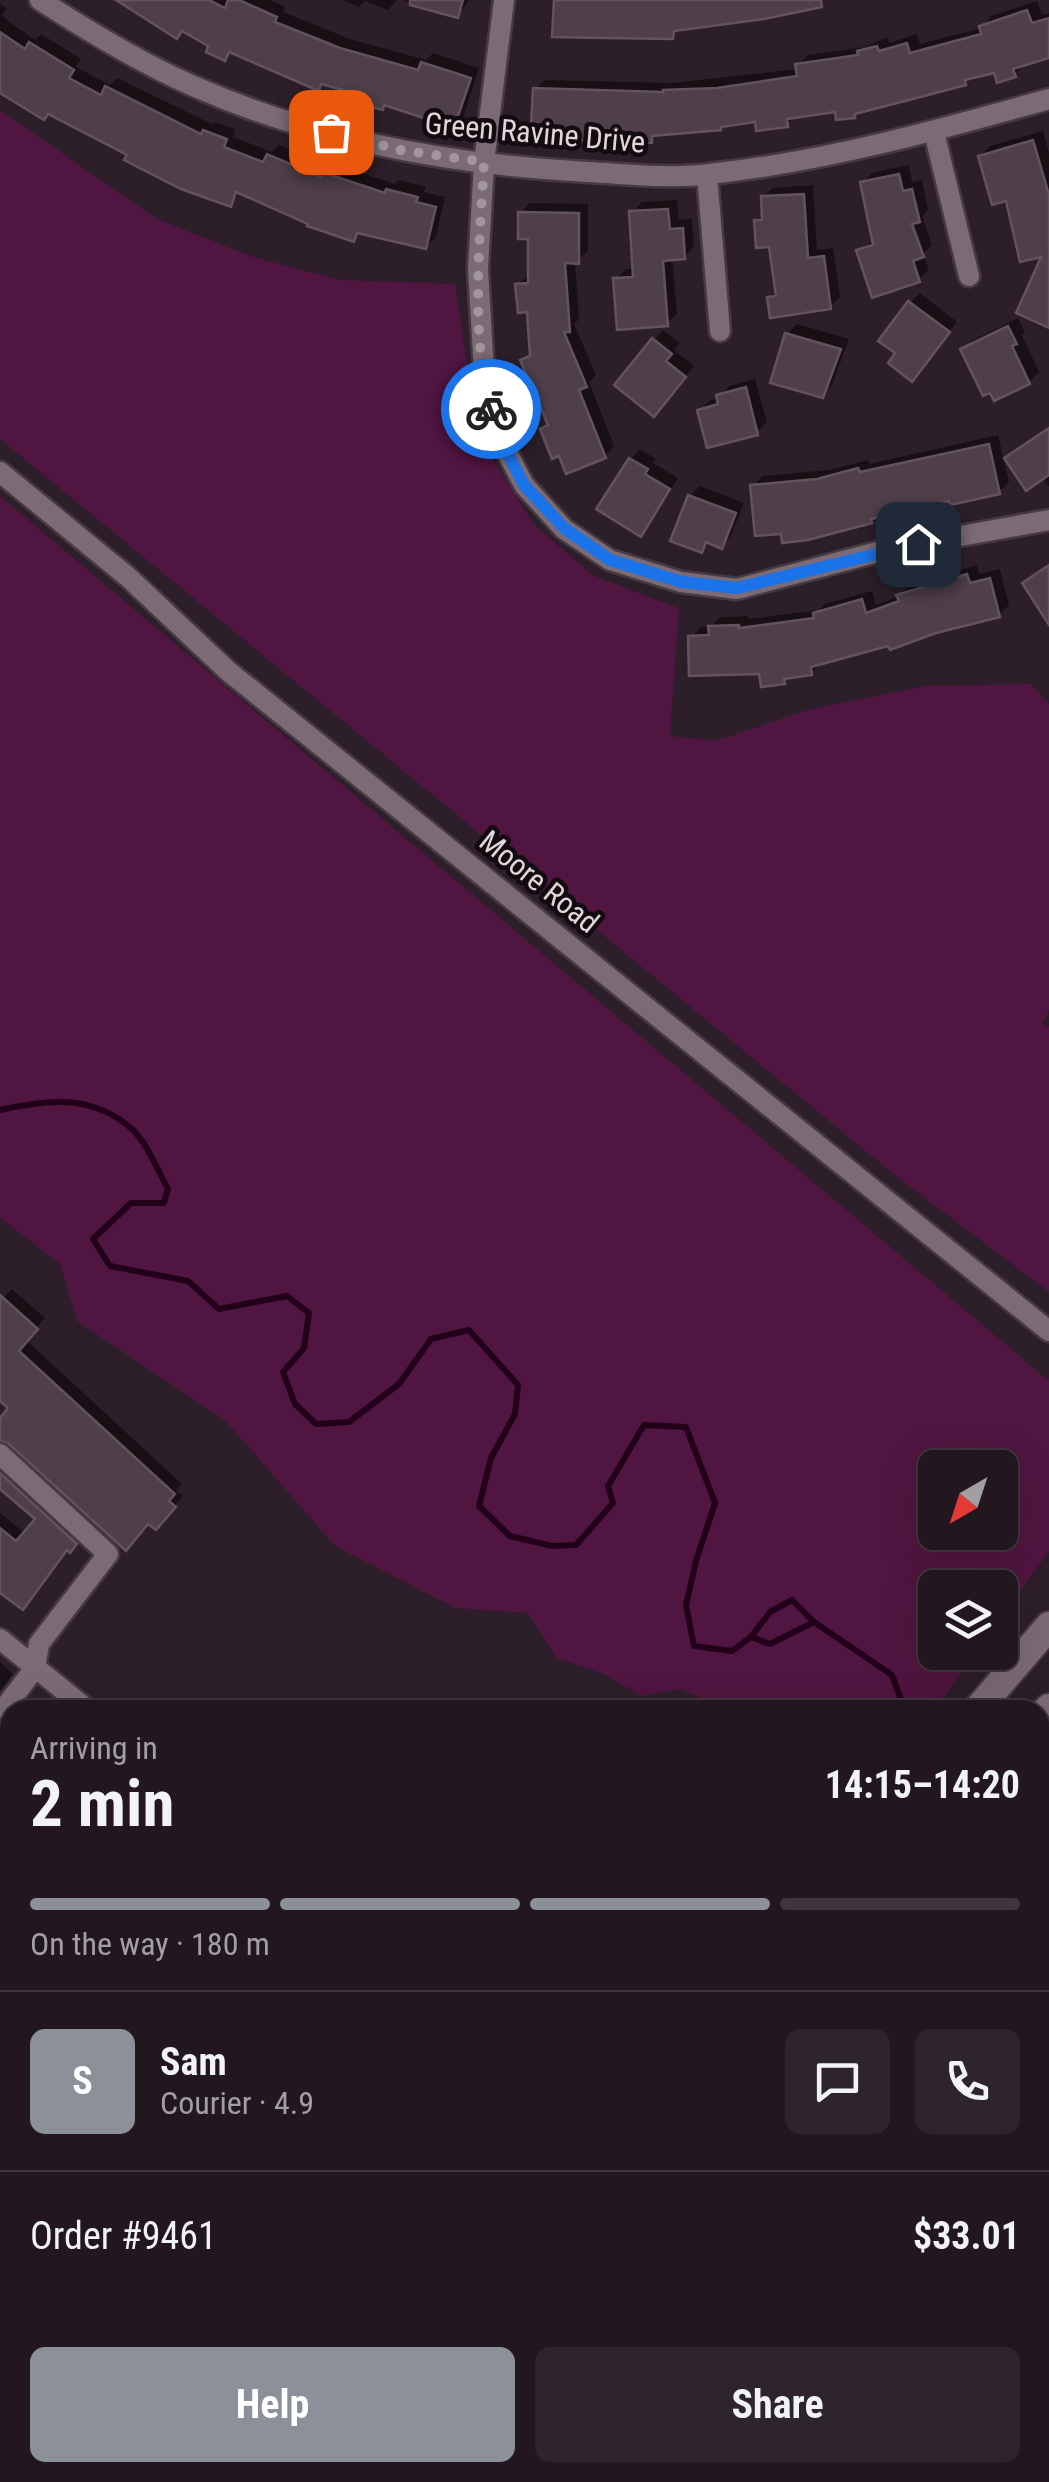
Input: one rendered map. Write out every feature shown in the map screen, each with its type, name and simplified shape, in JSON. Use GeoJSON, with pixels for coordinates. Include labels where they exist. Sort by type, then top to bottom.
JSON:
{"type":"FeatureCollection","features":[{"type":"Feature","properties":{"kind":"main road"},"geometry":{"type":"LineString","coordinates":[[986,1700],[1049,1626]]}},
{"type":"Feature","properties":{"kind":"street","name":"Green Ravine Drive"},"geometry":{"type":"LineString","coordinates":[[40,0],[84,29],[191,85],[296,123],[400,150],[545,170],[707,175],[934,132],[1049,99]]}},
{"type":"Feature","properties":{"kind":"street"},"geometry":{"type":"LineString","coordinates":[[504,0],[484,162],[478,269],[485,390],[499,437],[524,485],[564,528],[610,560],[682,582],[737,588],[889,549],[1049,520]]}},
{"type":"Feature","properties":{"kind":"street"},"geometry":{"type":"LineString","coordinates":[[934,132],[969,276]]}},
{"type":"Feature","properties":{"kind":"street"},"geometry":{"type":"LineString","coordinates":[[707,175],[720,331]]}},
{"type":"Feature","properties":{"kind":"street","name":"Moore Road"},"geometry":{"type":"LineString","coordinates":[[0,472],[128,577],[228,671],[1049,1330]]}},
{"type":"Feature","properties":{"kind":"street"},"geometry":{"type":"LineString","coordinates":[[0,1454],[108,1554],[39,1644],[36,1668],[11,1700]]}},
{"type":"Feature","properties":{"kind":"street"},"geometry":{"type":"LineString","coordinates":[[0,1639],[76,1700]]}},
{"type":"Feature","properties":{"kind":"shaded area"},"geometry":{"type":"Polygon","coordinates":[[[0,110],[157,219],[253,257],[340,280],[455,284],[478,435],[534,525],[594,576],[679,608],[670,736],[715,741],[811,709],[925,686],[1031,684],[1049,704],[1049,1010],[1042,1024],[1049,1027],[1049,1292],[896,1176],[0,439],[0,110]]]}},
{"type":"Feature","properties":{"kind":"shaded area"},"geometry":{"type":"Polygon","coordinates":[[[0,496],[1049,1381],[1049,1551],[1018,1594],[1018,1570],[918,1570],[918,1670],[964,1670],[942,1700],[706,1700],[680,1689],[641,1696],[604,1674],[557,1658],[528,1613],[455,1608],[335,1546],[225,1420],[77,1321],[60,1264],[0,1218],[0,496]]]}},
{"type":"Feature","properties":{"kind":"building"},"geometry":{"type":"Polygon","coordinates":[[[116,0],[209,0],[225,8],[228,0],[239,0],[277,17],[275,22],[340,48],[418,70],[421,62],[471,78],[454,128],[384,105],[383,110],[352,102],[354,93],[321,84],[319,91],[229,52],[225,61],[206,52],[208,46],[182,31],[177,39],[116,0]]]}},
{"type":"Feature","properties":{"kind":"building"},"geometry":{"type":"Polygon","coordinates":[[[410,0],[463,0],[458,18],[410,5],[410,0]]]}},
{"type":"Feature","properties":{"kind":"building"},"geometry":{"type":"Polygon","coordinates":[[[554,0],[821,0],[822,7],[674,31],[673,39],[552,37],[554,0]]]}},
{"type":"Feature","properties":{"kind":"building"},"geometry":{"type":"Polygon","coordinates":[[[1027,10],[1032,23],[1049,18],[1049,58],[1013,69],[1016,77],[997,83],[994,73],[965,80],[966,85],[855,114],[855,118],[836,120],[835,112],[787,119],[788,127],[756,131],[755,122],[721,130],[652,136],[652,143],[548,139],[549,128],[531,127],[533,88],[663,92],[797,76],[795,64],[907,43],[910,53],[981,34],[979,26],[1027,10]]]}},
{"type":"Feature","properties":{"kind":"building"},"geometry":{"type":"Polygon","coordinates":[[[0,32],[25,49],[29,42],[74,70],[69,78],[101,95],[105,86],[201,134],[203,130],[227,139],[224,147],[263,162],[267,154],[321,177],[322,172],[385,193],[386,189],[418,197],[416,202],[436,207],[426,249],[357,233],[354,242],[307,226],[236,192],[231,207],[181,189],[124,160],[127,155],[48,114],[44,120],[0,93],[0,32]]]}},
{"type":"Feature","properties":{"kind":"building"},"geometry":{"type":"Polygon","coordinates":[[[1033,140],[1049,195],[1049,328],[1016,313],[1041,257],[1020,262],[1006,201],[992,205],[978,156],[1033,140]]]}},
{"type":"Feature","properties":{"kind":"building"},"geometry":{"type":"Polygon","coordinates":[[[899,174],[903,191],[912,189],[920,222],[912,224],[924,257],[913,261],[920,282],[872,298],[856,250],[873,245],[860,182],[899,174]]]}},
{"type":"Feature","properties":{"kind":"building"},"geometry":{"type":"Polygon","coordinates":[[[804,194],[808,258],[824,256],[831,309],[770,318],[767,297],[776,296],[769,247],[756,248],[754,220],[762,220],[761,196],[804,194]]]}},
{"type":"Feature","properties":{"kind":"building"},"geometry":{"type":"Polygon","coordinates":[[[668,209],[670,229],[683,228],[685,259],[663,261],[668,326],[617,330],[613,278],[633,277],[629,211],[668,209]]]}},
{"type":"Feature","properties":{"kind":"building"},"geometry":{"type":"Polygon","coordinates":[[[518,212],[579,213],[579,264],[565,263],[570,332],[564,332],[587,387],[579,390],[606,458],[566,474],[559,456],[552,459],[540,429],[548,425],[520,360],[530,356],[527,312],[518,313],[515,284],[528,283],[528,239],[518,239],[518,212]]]}},
{"type":"Feature","properties":{"kind":"building"},"geometry":{"type":"Polygon","coordinates":[[[908,301],[950,332],[912,382],[888,363],[895,353],[878,341],[908,301]]]}},
{"type":"Feature","properties":{"kind":"building"},"geometry":{"type":"Polygon","coordinates":[[[1008,326],[1017,344],[1012,346],[1030,384],[994,401],[990,393],[983,396],[960,349],[1008,326]]]}},
{"type":"Feature","properties":{"kind":"building"},"geometry":{"type":"Polygon","coordinates":[[[785,333],[841,349],[823,398],[770,383],[785,333]]]}},
{"type":"Feature","properties":{"kind":"building"},"geometry":{"type":"Polygon","coordinates":[[[652,338],[672,354],[666,361],[686,377],[654,417],[614,385],[652,338]]]}},
{"type":"Feature","properties":{"kind":"building"},"geometry":{"type":"Polygon","coordinates":[[[746,387],[758,435],[707,448],[697,410],[718,404],[716,395],[746,387]]]}},
{"type":"Feature","properties":{"kind":"building"},"geometry":{"type":"Polygon","coordinates":[[[1049,428],[1049,475],[1026,491],[1004,458],[1049,428]]]}},
{"type":"Feature","properties":{"kind":"building"},"geometry":{"type":"Polygon","coordinates":[[[989,444],[1000,494],[871,519],[872,523],[808,540],[782,543],[781,534],[755,536],[750,485],[817,479],[858,468],[860,472],[989,444]]]}},
{"type":"Feature","properties":{"kind":"building"},"geometry":{"type":"Polygon","coordinates":[[[629,458],[648,469],[645,474],[670,489],[641,537],[596,509],[629,458]]]}},
{"type":"Feature","properties":{"kind":"building"},"geometry":{"type":"Polygon","coordinates":[[[688,495],[736,513],[722,549],[706,542],[702,553],[670,541],[688,495]]]}},
{"type":"Feature","properties":{"kind":"building"},"geometry":{"type":"Polygon","coordinates":[[[1049,565],[1049,625],[1022,583],[1049,565]]]}},
{"type":"Feature","properties":{"kind":"building"},"geometry":{"type":"Polygon","coordinates":[[[967,574],[970,583],[990,578],[1000,617],[936,633],[890,650],[888,646],[811,667],[812,675],[784,679],[785,684],[761,687],[759,674],[689,676],[688,636],[709,635],[708,626],[739,628],[814,618],[813,613],[862,599],[866,613],[899,601],[896,595],[967,574]]]}},
{"type":"Feature","properties":{"kind":"building"},"geometry":{"type":"Polygon","coordinates":[[[0,1295],[38,1329],[19,1351],[175,1494],[169,1501],[176,1507],[156,1530],[148,1524],[126,1551],[9,1444],[0,1441],[0,1418],[8,1408],[0,1401],[0,1295]]]}},
{"type":"Feature","properties":{"kind":"building"},"geometry":{"type":"Polygon","coordinates":[[[0,1473],[77,1544],[70,1553],[67,1550],[23,1610],[0,1593],[0,1528],[16,1541],[35,1519],[0,1489],[0,1473]]]}},
{"type":"Feature","properties":{"kind":"waterway"},"geometry":{"type":"LineString","coordinates":[[0,1110],[69,1102],[101,1110],[132,1129],[168,1189],[164,1203],[131,1203],[93,1239],[110,1266],[188,1281],[219,1309],[287,1296],[309,1313],[304,1348],[283,1372],[295,1404],[316,1424],[349,1422],[399,1384],[431,1339],[469,1330],[518,1385],[515,1414],[491,1458],[479,1506],[510,1536],[552,1546],[576,1545],[613,1503],[608,1486],[644,1425],[686,1427],[715,1503],[686,1605],[694,1646],[732,1651],[751,1637],[770,1644],[814,1622],[892,1675],[901,1700]]}},
{"type":"Feature","properties":{"kind":"waterway"},"geometry":{"type":"LineString","coordinates":[[751,1637],[770,1612],[792,1600],[814,1622]]}},
{"type":"Feature","properties":{"kind":"way so far"},"geometry":{"type":"LineString","coordinates":[[331,132],[400,150],[484,162],[478,269],[485,390],[491,409]]}},
{"type":"Feature","properties":{"kind":"route"},"geometry":{"type":"LineString","coordinates":[[491,409],[499,437],[524,485],[564,528],[610,560],[682,582],[737,588],[918,544]]}}]}
